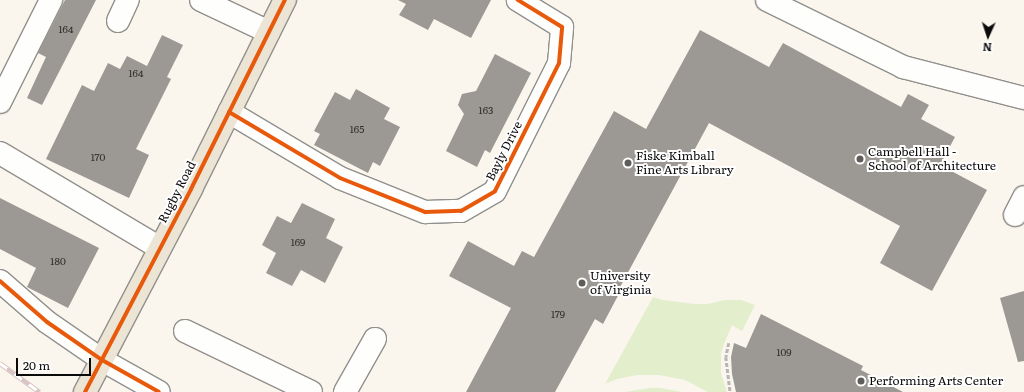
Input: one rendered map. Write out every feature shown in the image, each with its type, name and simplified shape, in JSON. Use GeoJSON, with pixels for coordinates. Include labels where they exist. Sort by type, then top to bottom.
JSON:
{"type":"FeatureCollection","features":[{"type":"Feature","properties":{"kind":"main road","name":"Rugby Road"},"geometry":{"type":"LineString","coordinates":[[85,391],[160,248],[285,0]]}},
{"type":"Feature","properties":{"kind":"street"},"geometry":{"type":"LineString","coordinates":[[0,102],[51,0]]}},
{"type":"Feature","properties":{"kind":"street"},"geometry":{"type":"LineString","coordinates":[[118,21],[128,0]]}},
{"type":"Feature","properties":{"kind":"street"},"geometry":{"type":"LineString","coordinates":[[201,0],[269,32]]}},
{"type":"Feature","properties":{"kind":"street","name":"Bayly Drive"},"geometry":{"type":"LineString","coordinates":[[229,112],[340,178],[425,212],[461,212],[495,191],[559,63],[562,27],[518,0]]}},
{"type":"Feature","properties":{"kind":"street"},"geometry":{"type":"LineString","coordinates":[[767,0],[904,67],[1024,98]]}},
{"type":"Feature","properties":{"kind":"street"},"geometry":{"type":"LineString","coordinates":[[0,153],[160,248]]}},
{"type":"Feature","properties":{"kind":"street"},"geometry":{"type":"LineString","coordinates":[[0,282],[47,322],[102,360],[159,392]]}},
{"type":"Feature","properties":{"kind":"street"},"geometry":{"type":"LineString","coordinates":[[185,331],[311,392]]}},
{"type":"Feature","properties":{"kind":"street"},"geometry":{"type":"LineString","coordinates":[[345,392],[374,339]]}},
{"type":"Feature","properties":{"kind":"path"},"geometry":{"type":"LineString","coordinates":[[729,343],[726,357],[730,392]]}},
{"type":"Feature","properties":{"kind":"green space"},"geometry":{"type":"Polygon","coordinates":[[[653,297],[663,300],[695,304],[707,304],[725,300],[741,300],[755,305],[742,331],[732,325],[724,344],[721,354],[721,373],[727,392],[708,392],[685,380],[659,375],[637,375],[617,379],[605,384],[653,297]]]}},
{"type":"Feature","properties":{"kind":"green space"},"geometry":{"type":"Polygon","coordinates":[[[649,388],[661,388],[682,392],[625,392],[649,388]]]}},
{"type":"Feature","properties":{"kind":"building"},"geometry":{"type":"Polygon","coordinates":[[[65,0],[96,0],[42,105],[27,98],[46,57],[38,53],[65,0]]]}},
{"type":"Feature","properties":{"kind":"building"},"geometry":{"type":"Polygon","coordinates":[[[398,0],[491,0],[471,38],[434,19],[428,30],[399,15],[406,4],[398,0]]]}},
{"type":"Feature","properties":{"kind":"building","name":"Campbell Hall - School of Architecture"},"geometry":{"type":"Polygon","coordinates":[[[700,30],[769,67],[783,43],[901,107],[908,94],[929,105],[921,119],[955,137],[940,165],[987,190],[932,291],[880,263],[900,226],[709,123],[619,289],[621,290],[603,324],[595,319],[555,392],[466,392],[511,308],[449,276],[468,241],[514,266],[522,251],[534,257],[614,111],[646,129],[700,30]]]}},
{"type":"Feature","properties":{"kind":"building"},"geometry":{"type":"Polygon","coordinates":[[[162,35],[183,45],[167,77],[171,79],[136,149],[149,155],[129,198],[46,159],[82,85],[94,91],[108,63],[120,69],[127,56],[147,66],[162,35]]]}},
{"type":"Feature","properties":{"kind":"building"},"geometry":{"type":"Polygon","coordinates":[[[495,54],[531,73],[490,153],[485,150],[477,167],[446,151],[464,114],[458,105],[462,94],[476,91],[495,54]]]}},
{"type":"Feature","properties":{"kind":"building"},"geometry":{"type":"Polygon","coordinates":[[[356,89],[390,108],[384,119],[400,127],[380,166],[373,162],[368,173],[314,145],[320,134],[314,131],[335,92],[350,100],[356,89]]]}},
{"type":"Feature","properties":{"kind":"building"},"geometry":{"type":"Polygon","coordinates":[[[0,198],[99,248],[68,308],[27,287],[36,268],[0,249],[0,198]]]}},
{"type":"Feature","properties":{"kind":"building"},"geometry":{"type":"Polygon","coordinates":[[[302,203],[335,219],[326,238],[343,247],[325,283],[301,270],[292,286],[266,273],[276,253],[262,245],[277,216],[291,223],[302,203]]]}},
{"type":"Feature","properties":{"kind":"building"},"geometry":{"type":"Polygon","coordinates":[[[1024,291],[1024,361],[1018,362],[1000,298],[1024,291]]]}},
{"type":"Feature","properties":{"kind":"building"},"geometry":{"type":"Polygon","coordinates":[[[761,314],[863,366],[861,370],[903,392],[736,392],[732,374],[731,357],[734,343],[746,348],[761,314]]]}},
{"type":"Feature","properties":{"kind":"railway"},"geometry":{"type":"LineString","coordinates":[[0,363],[40,392]]}},
{"type":"Feature","properties":{"kind":"cycle path"},"geometry":{"type":"LineString","coordinates":[[85,392],[191,189],[285,0]]}},
{"type":"Feature","properties":{"kind":"cycle path"},"geometry":{"type":"LineString","coordinates":[[229,112],[340,178],[425,212],[461,211],[495,191],[559,63],[562,27],[518,0]]}},
{"type":"Feature","properties":{"kind":"cycle path"},"geometry":{"type":"LineString","coordinates":[[0,281],[47,322],[102,360],[159,392]]}},
{"type":"Feature","properties":{"kind":"place","name":"Campbell Hall - School of Architecture"},"geometry":{"type":"Point","coordinates":[860,159]}},
{"type":"Feature","properties":{"kind":"place","name":"Fiske Kimball Fine Arts Library"},"geometry":{"type":"Point","coordinates":[628,163]}},
{"type":"Feature","properties":{"kind":"place","name":"University of Virginia"},"geometry":{"type":"Point","coordinates":[582,283]}},
{"type":"Feature","properties":{"kind":"place","name":"Performing Arts Center"},"geometry":{"type":"Point","coordinates":[861,381]}}]}
